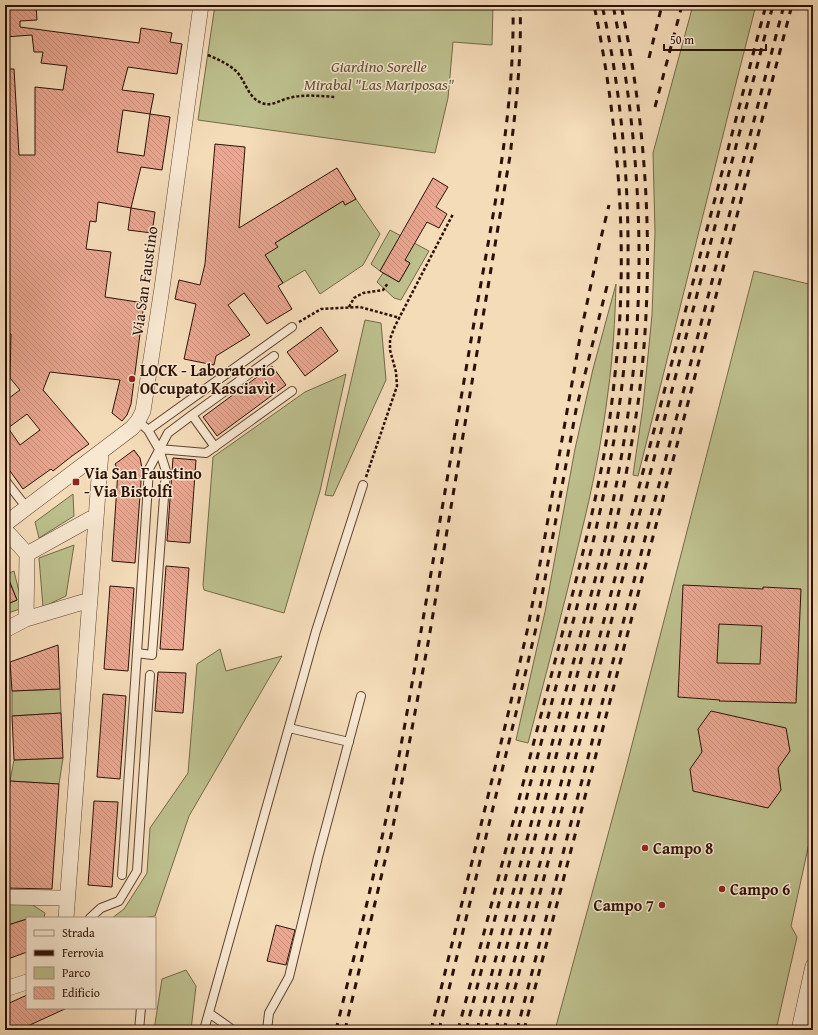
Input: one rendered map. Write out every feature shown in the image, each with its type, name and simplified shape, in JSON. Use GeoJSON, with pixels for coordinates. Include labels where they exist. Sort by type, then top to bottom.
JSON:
{"type":"FeatureCollection","features":[{"type":"Feature","properties":{"kind":"street","name":"Via San Faustino"},"geometry":{"type":"LineString","coordinates":[[143,426],[142,411],[162,288],[201,5]]}},
{"type":"Feature","properties":{"kind":"street"},"geometry":{"type":"LineString","coordinates":[[26,619],[27,554],[7,529],[27,508],[132,428],[143,426]]}},
{"type":"Feature","properties":{"kind":"street"},"geometry":{"type":"LineString","coordinates":[[66,917],[101,452]]}},
{"type":"Feature","properties":{"kind":"street"},"geometry":{"type":"LineString","coordinates":[[27,554],[90,519]]}},
{"type":"Feature","properties":{"kind":"street"},"geometry":{"type":"LineString","coordinates":[[5,630],[26,619],[83,602]]}},
{"type":"Feature","properties":{"kind":"street"},"geometry":{"type":"LineString","coordinates":[[5,897],[61,898]]}},
{"type":"Feature","properties":{"kind":"street"},"geometry":{"type":"LineString","coordinates":[[805,1022],[813,966]]}},
{"type":"Feature","properties":{"kind":"street"},"geometry":{"type":"LineString","coordinates":[[5,989],[26,982]]}},
{"type":"Feature","properties":{"kind":"lane"},"geometry":{"type":"LineString","coordinates":[[137,653],[152,655],[166,471],[159,449],[143,426],[292,327]]}},
{"type":"Feature","properties":{"kind":"lane"},"geometry":{"type":"LineString","coordinates":[[122,875],[150,469],[168,433],[274,356]]}},
{"type":"Feature","properties":{"kind":"lane"},"geometry":{"type":"LineString","coordinates":[[159,449],[206,453],[292,390]]}},
{"type":"Feature","properties":{"kind":"lane"},"geometry":{"type":"LineString","coordinates":[[192,416],[215,447]]}},
{"type":"Feature","properties":{"kind":"lane"},"geometry":{"type":"LineString","coordinates":[[5,480],[27,508]]}},
{"type":"Feature","properties":{"kind":"lane"},"geometry":{"type":"LineString","coordinates":[[204,1030],[316,631],[363,485]]}},
{"type":"Feature","properties":{"kind":"lane"},"geometry":{"type":"LineString","coordinates":[[91,917],[100,908],[119,901],[137,871],[150,676]]}},
{"type":"Feature","properties":{"kind":"lane"},"geometry":{"type":"LineString","coordinates":[[267,1030],[269,1013],[289,977],[318,857],[361,696]]}},
{"type":"Feature","properties":{"kind":"lane"},"geometry":{"type":"LineString","coordinates":[[289,728],[349,742]]}},
{"type":"Feature","properties":{"kind":"lane"},"geometry":{"type":"LineString","coordinates":[[139,1030],[142,1009]]}},
{"type":"Feature","properties":{"kind":"lane"},"geometry":{"type":"LineString","coordinates":[[209,1013],[233,1030]]}},
{"type":"Feature","properties":{"kind":"path"},"geometry":{"type":"LineString","coordinates":[[204,54],[220,60],[231,67],[243,80],[255,99],[262,103],[273,104],[288,98],[300,96],[335,97]]}},
{"type":"Feature","properties":{"kind":"path"},"geometry":{"type":"LineString","coordinates":[[363,485],[397,386],[396,372],[390,350],[390,339],[453,214]]}},
{"type":"Feature","properties":{"kind":"path"},"geometry":{"type":"LineString","coordinates":[[349,308],[354,298],[363,293],[383,290],[388,284]]}},
{"type":"Feature","properties":{"kind":"path"},"geometry":{"type":"LineString","coordinates":[[292,327],[321,309],[360,307],[400,318]]}},
{"type":"Feature","properties":{"kind":"green space","name":"Giardino Sorelle Mirabal \"Las Mariposas\""},"geometry":{"type":"Polygon","coordinates":[[[215,5],[493,5],[492,45],[453,42],[448,98],[435,153],[198,120],[215,5]]]}},
{"type":"Feature","properties":{"kind":"green space"},"geometry":{"type":"Polygon","coordinates":[[[693,5],[756,5],[638,476],[633,475],[643,406],[652,315],[655,232],[653,153],[693,5]]]}},
{"type":"Feature","properties":{"kind":"green space"},"geometry":{"type":"Polygon","coordinates":[[[356,199],[380,234],[363,265],[320,294],[305,270],[283,283],[265,255],[275,243],[343,201],[345,205],[356,199]]]}},
{"type":"Feature","properties":{"kind":"green space"},"geometry":{"type":"Polygon","coordinates":[[[390,230],[429,251],[401,300],[394,298],[377,282],[383,273],[399,282],[410,263],[405,260],[394,248],[380,271],[371,264],[390,230]]]}},
{"type":"Feature","properties":{"kind":"green space"},"geometry":{"type":"Polygon","coordinates":[[[754,271],[813,285],[813,825],[791,926],[797,937],[776,1030],[555,1030],[626,768],[754,271]]]}},
{"type":"Feature","properties":{"kind":"green space"},"geometry":{"type":"Polygon","coordinates":[[[616,284],[611,365],[603,429],[568,589],[528,743],[516,740],[545,612],[575,449],[593,369],[616,284]]]}},
{"type":"Feature","properties":{"kind":"green space"},"geometry":{"type":"Polygon","coordinates":[[[365,320],[381,323],[386,380],[333,496],[325,495],[365,320]]]}},
{"type":"Feature","properties":{"kind":"green space"},"geometry":{"type":"Polygon","coordinates":[[[346,374],[320,491],[284,613],[204,590],[203,585],[213,457],[305,392],[346,374]]]}},
{"type":"Feature","properties":{"kind":"green space"},"geometry":{"type":"Polygon","coordinates":[[[73,494],[74,516],[39,538],[35,522],[73,494]]]}},
{"type":"Feature","properties":{"kind":"green space"},"geometry":{"type":"Polygon","coordinates":[[[74,545],[66,596],[43,607],[39,558],[74,545]]]}},
{"type":"Feature","properties":{"kind":"green space"},"geometry":{"type":"Polygon","coordinates":[[[14,571],[23,608],[5,614],[5,605],[17,600],[7,574],[14,571]]]}},
{"type":"Feature","properties":{"kind":"green space"},"geometry":{"type":"Polygon","coordinates":[[[220,649],[226,671],[282,656],[189,816],[155,916],[113,917],[124,909],[147,873],[150,828],[188,773],[197,664],[220,649]]]}},
{"type":"Feature","properties":{"kind":"green space"},"geometry":{"type":"Polygon","coordinates":[[[60,689],[61,713],[12,716],[12,691],[60,689]]]}},
{"type":"Feature","properties":{"kind":"green space"},"geometry":{"type":"Polygon","coordinates":[[[63,758],[59,784],[10,781],[14,760],[63,758]]]}},
{"type":"Feature","properties":{"kind":"green space"},"geometry":{"type":"Polygon","coordinates":[[[25,900],[45,913],[44,917],[26,917],[26,919],[5,926],[5,906],[25,900]]]}},
{"type":"Feature","properties":{"kind":"green space"},"geometry":{"type":"Polygon","coordinates":[[[186,970],[196,986],[191,1030],[154,1030],[162,979],[186,970]]]}},
{"type":"Feature","properties":{"kind":"building"},"geometry":{"type":"Polygon","coordinates":[[[5,5],[36,5],[37,20],[20,21],[20,27],[139,43],[141,28],[172,33],[170,42],[182,44],[177,74],[128,67],[122,90],[154,94],[150,114],[170,117],[162,170],[141,167],[131,208],[98,202],[96,222],[90,221],[86,249],[111,252],[105,297],[144,303],[131,404],[127,415],[122,421],[112,413],[120,380],[50,372],[43,390],[89,444],[53,471],[51,469],[23,489],[5,464],[5,401],[20,390],[10,378],[11,334],[5,333],[5,69],[14,69],[19,155],[35,155],[35,87],[63,90],[67,66],[41,63],[43,52],[34,52],[32,35],[5,37],[5,5]],[[123,110],[117,152],[144,156],[150,114],[123,110]],[[27,414],[8,428],[20,445],[40,430],[27,414]]]}},
{"type":"Feature","properties":{"kind":"building"},"geometry":{"type":"Polygon","coordinates":[[[215,144],[245,147],[239,228],[337,168],[356,199],[345,205],[343,201],[275,243],[278,247],[265,255],[283,283],[278,286],[292,309],[267,324],[244,293],[228,305],[250,335],[216,356],[214,365],[184,359],[196,304],[175,299],[179,280],[200,285],[205,264],[215,144]]]}},
{"type":"Feature","properties":{"kind":"building"},"geometry":{"type":"Polygon","coordinates":[[[433,178],[448,187],[436,207],[447,214],[439,228],[427,222],[405,260],[410,263],[399,282],[380,271],[433,178]]]}},
{"type":"Feature","properties":{"kind":"building"},"geometry":{"type":"Polygon","coordinates":[[[131,208],[155,212],[152,233],[128,230],[131,208]]]}},
{"type":"Feature","properties":{"kind":"building"},"geometry":{"type":"Polygon","coordinates":[[[321,327],[338,351],[305,376],[287,352],[321,327]]]}},
{"type":"Feature","properties":{"kind":"building"},"geometry":{"type":"Polygon","coordinates":[[[272,366],[286,385],[217,436],[203,417],[272,366]]]}},
{"type":"Feature","properties":{"kind":"building"},"geometry":{"type":"Polygon","coordinates":[[[134,450],[140,458],[142,468],[135,563],[112,561],[118,470],[115,464],[134,450]]]}},
{"type":"Feature","properties":{"kind":"building"},"geometry":{"type":"Polygon","coordinates":[[[173,458],[196,460],[190,543],[167,541],[173,458]]]}},
{"type":"Feature","properties":{"kind":"building"},"geometry":{"type":"Polygon","coordinates":[[[166,566],[189,568],[183,650],[160,649],[166,566]]]}},
{"type":"Feature","properties":{"kind":"building"},"geometry":{"type":"Polygon","coordinates":[[[5,571],[17,600],[5,605],[5,571]]]}},
{"type":"Feature","properties":{"kind":"building"},"geometry":{"type":"Polygon","coordinates":[[[683,585],[763,589],[763,587],[801,589],[796,703],[719,701],[720,700],[678,697],[683,585]],[[719,624],[717,663],[760,664],[762,626],[719,624]]]}},
{"type":"Feature","properties":{"kind":"building"},"geometry":{"type":"Polygon","coordinates":[[[110,586],[134,588],[128,671],[104,669],[110,586]]]}},
{"type":"Feature","properties":{"kind":"building"},"geometry":{"type":"Polygon","coordinates":[[[58,645],[60,689],[12,691],[10,662],[58,645]]]}},
{"type":"Feature","properties":{"kind":"building"},"geometry":{"type":"Polygon","coordinates":[[[158,672],[186,673],[183,713],[155,711],[158,672]]]}},
{"type":"Feature","properties":{"kind":"building"},"geometry":{"type":"Polygon","coordinates":[[[103,694],[126,696],[120,779],[97,777],[103,694]]]}},
{"type":"Feature","properties":{"kind":"building"},"geometry":{"type":"Polygon","coordinates":[[[711,711],[786,728],[790,751],[778,768],[781,790],[768,808],[693,791],[690,769],[702,752],[698,729],[711,711]]]}},
{"type":"Feature","properties":{"kind":"building"},"geometry":{"type":"Polygon","coordinates":[[[61,713],[63,758],[14,760],[12,716],[61,713]]]}},
{"type":"Feature","properties":{"kind":"building"},"geometry":{"type":"Polygon","coordinates":[[[10,781],[59,784],[52,889],[5,888],[5,859],[10,781]]]}},
{"type":"Feature","properties":{"kind":"building"},"geometry":{"type":"Polygon","coordinates":[[[94,801],[118,802],[112,887],[88,885],[94,801]]]}},
{"type":"Feature","properties":{"kind":"building"},"geometry":{"type":"Polygon","coordinates":[[[26,919],[26,952],[5,960],[5,926],[26,919]]]}},
{"type":"Feature","properties":{"kind":"building"},"geometry":{"type":"Polygon","coordinates":[[[276,925],[295,930],[286,965],[267,961],[276,925]]]}},
{"type":"Feature","properties":{"kind":"building"},"geometry":{"type":"Polygon","coordinates":[[[26,995],[26,1009],[65,1009],[19,1030],[5,1030],[5,1005],[26,995]]]}},
{"type":"Feature","properties":{"kind":"railway"},"geometry":{"type":"LineString","coordinates":[[336,1030],[376,866],[402,743],[489,240],[507,123],[513,44],[513,5]]}},
{"type":"Feature","properties":{"kind":"railway"},"geometry":{"type":"LineString","coordinates":[[345,1030],[392,831],[429,638],[510,156],[519,62],[520,5]]}},
{"type":"Feature","properties":{"kind":"railway"},"geometry":{"type":"LineString","coordinates":[[458,1030],[577,575],[596,493],[610,420],[618,345],[621,259],[620,217],[618,174],[609,89],[594,5]]}},
{"type":"Feature","properties":{"kind":"railway"},"geometry":{"type":"LineString","coordinates":[[466,1030],[600,514],[616,430],[622,388],[628,315],[627,200],[619,102],[609,37],[602,5]]}},
{"type":"Feature","properties":{"kind":"railway"},"geometry":{"type":"LineString","coordinates":[[477,1030],[602,553],[613,503],[626,429],[635,353],[638,309],[638,222],[633,135],[628,91],[613,5]]}},
{"type":"Feature","properties":{"kind":"railway"},"geometry":{"type":"LineString","coordinates":[[485,1030],[612,541],[627,469],[639,396],[647,298],[646,199],[643,150],[637,101],[621,5]]}},
{"type":"Feature","properties":{"kind":"railway"},"geometry":{"type":"LineString","coordinates":[[649,58],[662,5]]}},
{"type":"Feature","properties":{"kind":"railway"},"geometry":{"type":"LineString","coordinates":[[655,107],[682,5]]}},
{"type":"Feature","properties":{"kind":"railway"},"geometry":{"type":"LineString","coordinates":[[496,1030],[766,5]]}},
{"type":"Feature","properties":{"kind":"railway"},"geometry":{"type":"LineString","coordinates":[[504,1030],[773,5]]}},
{"type":"Feature","properties":{"kind":"railway"},"geometry":{"type":"LineString","coordinates":[[517,1030],[784,5]]}},
{"type":"Feature","properties":{"kind":"railway"},"geometry":{"type":"LineString","coordinates":[[524,1030],[792,5]]}},
{"type":"Feature","properties":{"kind":"railway"},"geometry":{"type":"LineString","coordinates":[[431,1030],[528,627],[581,332],[609,205]]}},
{"type":"Feature","properties":{"kind":"railway"},"geometry":{"type":"LineString","coordinates":[[439,1030],[536,628],[576,410],[608,282]]}},
{"type":"Feature","properties":{"kind":"place","name":"LOCK - Laboratorio OCcupato Kasciavìt"},"geometry":{"type":"Point","coordinates":[132,379]}},
{"type":"Feature","properties":{"kind":"place","name":"Via San Faustino - Via Bistolfi"},"geometry":{"type":"Point","coordinates":[76,482]}},
{"type":"Feature","properties":{"kind":"place","name":"Campo 8"},"geometry":{"type":"Point","coordinates":[645,848]}},
{"type":"Feature","properties":{"kind":"place","name":"Campo 6"},"geometry":{"type":"Point","coordinates":[722,889]}},
{"type":"Feature","properties":{"kind":"place","name":"Campo 7"},"geometry":{"type":"Point","coordinates":[662,905]}}]}
